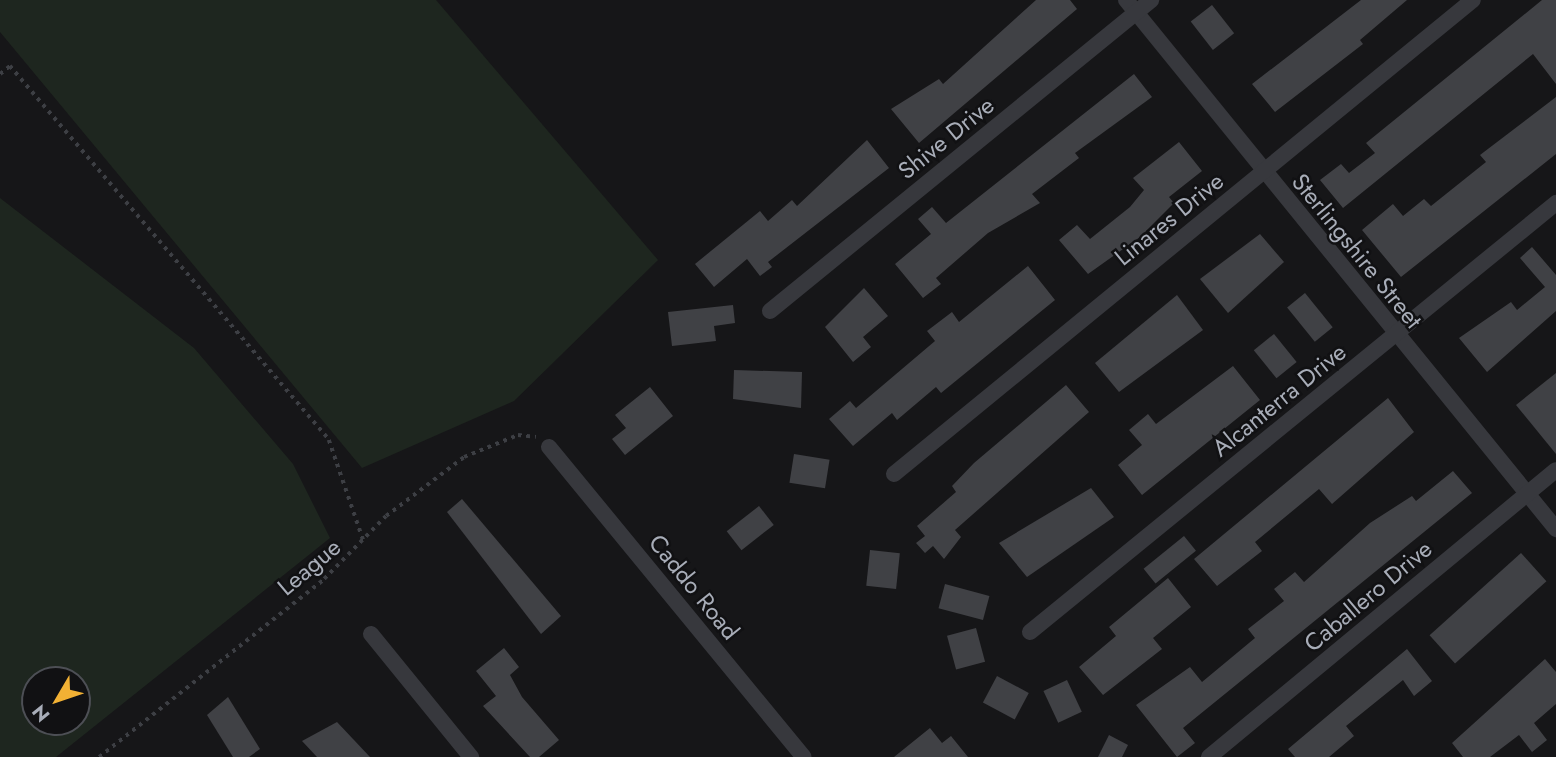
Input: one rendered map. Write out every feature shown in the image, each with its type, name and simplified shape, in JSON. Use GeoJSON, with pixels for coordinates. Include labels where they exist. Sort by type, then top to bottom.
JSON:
{"type":"FeatureCollection","features":[{"type":"Feature","properties":{"kind":"street","name":"Shive Drive"},"geometry":{"type":"LineString","coordinates":[[770,311],[1131,6],[1152,0]]}},
{"type":"Feature","properties":{"kind":"street","name":"Linares Drive"},"geometry":{"type":"LineString","coordinates":[[894,474],[1473,0]]}},
{"type":"Feature","properties":{"kind":"street","name":"Sterlingshire Street"},"geometry":{"type":"LineString","coordinates":[[1131,6],[1556,529]]}},
{"type":"Feature","properties":{"kind":"street","name":"Alcanterra Drive"},"geometry":{"type":"LineString","coordinates":[[1030,632],[1556,203]]}},
{"type":"Feature","properties":{"kind":"street","name":"Caddo Road"},"geometry":{"type":"LineString","coordinates":[[549,447],[804,757]]}},
{"type":"Feature","properties":{"kind":"street","name":"Caballero Drive"},"geometry":{"type":"LineString","coordinates":[[1209,757],[1556,470]]}},
{"type":"Feature","properties":{"kind":"street"},"geometry":{"type":"LineString","coordinates":[[371,634],[471,757]]}},
{"type":"Feature","properties":{"kind":"path"},"geometry":{"type":"LineString","coordinates":[[0,74],[10,66],[330,440],[365,542]]}},
{"type":"Feature","properties":{"kind":"path","name":"League"},"geometry":{"type":"LineString","coordinates":[[99,757],[365,542],[386,516],[464,457],[518,435],[549,447]]}},
{"type":"Feature","properties":{"kind":"shaded area"},"geometry":{"type":"Polygon","coordinates":[[[0,0],[436,0],[658,260],[514,401],[362,468],[0,32],[0,0]]]}},
{"type":"Feature","properties":{"kind":"shaded area"},"geometry":{"type":"Polygon","coordinates":[[[0,198],[194,348],[293,464],[330,538],[91,729],[91,666],[21,666],[21,736],[82,736],[56,757],[0,757],[0,198]]]}},
{"type":"Feature","properties":{"kind":"building"},"geometry":{"type":"Polygon","coordinates":[[[1036,0],[1070,0],[1077,9],[919,143],[891,109],[939,79],[943,84],[1036,0]]]}},
{"type":"Feature","properties":{"kind":"building"},"geometry":{"type":"Polygon","coordinates":[[[1361,0],[1407,0],[1360,40],[1363,44],[1275,112],[1252,84],[1361,0]]]}},
{"type":"Feature","properties":{"kind":"building"},"geometry":{"type":"Polygon","coordinates":[[[1542,0],[1556,0],[1556,84],[1533,54],[1343,208],[1320,180],[1341,164],[1349,173],[1375,153],[1366,143],[1542,0]]]}},
{"type":"Feature","properties":{"kind":"building"},"geometry":{"type":"Polygon","coordinates":[[[1212,5],[1234,33],[1213,50],[1191,22],[1212,5]]]}},
{"type":"Feature","properties":{"kind":"building"},"geometry":{"type":"Polygon","coordinates":[[[1134,74],[1152,97],[1075,153],[1079,158],[1032,194],[1040,203],[988,233],[936,278],[941,284],[923,298],[895,264],[931,234],[918,219],[932,207],[946,223],[1134,74]]]}},
{"type":"Feature","properties":{"kind":"building"},"geometry":{"type":"Polygon","coordinates":[[[1556,97],[1556,154],[1401,277],[1362,230],[1393,204],[1403,216],[1424,199],[1431,206],[1486,162],[1480,155],[1556,97]]]}},
{"type":"Feature","properties":{"kind":"building"},"geometry":{"type":"Polygon","coordinates":[[[867,140],[889,168],[768,262],[772,267],[760,276],[747,259],[714,287],[695,264],[760,211],[768,221],[792,200],[797,206],[867,140]]]}},
{"type":"Feature","properties":{"kind":"building"},"geometry":{"type":"Polygon","coordinates":[[[1179,142],[1202,171],[1169,197],[1174,203],[1140,237],[1088,274],[1059,240],[1077,225],[1090,239],[1130,207],[1144,190],[1133,178],[1179,142]]]}},
{"type":"Feature","properties":{"kind":"building"},"geometry":{"type":"Polygon","coordinates":[[[1260,234],[1284,262],[1228,313],[1200,279],[1260,234]]]}},
{"type":"Feature","properties":{"kind":"building"},"geometry":{"type":"Polygon","coordinates":[[[1532,247],[1556,275],[1556,311],[1487,372],[1459,338],[1511,302],[1517,310],[1545,287],[1520,258],[1532,247]]]}},
{"type":"Feature","properties":{"kind":"building"},"geometry":{"type":"Polygon","coordinates":[[[1028,266],[1055,300],[941,393],[936,387],[897,420],[892,413],[853,446],[829,419],[850,401],[856,408],[935,341],[927,331],[952,312],[959,322],[1028,266]]]}},
{"type":"Feature","properties":{"kind":"building"},"geometry":{"type":"Polygon","coordinates":[[[864,288],[888,316],[863,337],[871,347],[853,362],[825,327],[864,288]]]}},
{"type":"Feature","properties":{"kind":"building"},"geometry":{"type":"Polygon","coordinates":[[[1305,293],[1333,327],[1315,342],[1287,307],[1305,293]]]}},
{"type":"Feature","properties":{"kind":"building"},"geometry":{"type":"Polygon","coordinates":[[[1177,295],[1203,330],[1119,392],[1095,363],[1177,295]]]}},
{"type":"Feature","properties":{"kind":"building"},"geometry":{"type":"Polygon","coordinates":[[[733,305],[735,323],[714,326],[716,341],[672,346],[668,312],[733,305]]]}},
{"type":"Feature","properties":{"kind":"building"},"geometry":{"type":"Polygon","coordinates":[[[1274,334],[1297,362],[1276,378],[1254,350],[1274,334]]]}},
{"type":"Feature","properties":{"kind":"building"},"geometry":{"type":"Polygon","coordinates":[[[1233,366],[1260,400],[1142,495],[1118,465],[1142,445],[1129,430],[1148,414],[1156,424],[1233,366]]]}},
{"type":"Feature","properties":{"kind":"building"},"geometry":{"type":"Polygon","coordinates":[[[734,370],[802,372],[801,408],[733,399],[734,370]]]}},
{"type":"Feature","properties":{"kind":"building"},"geometry":{"type":"Polygon","coordinates":[[[1556,373],[1556,454],[1516,405],[1556,373]]]}},
{"type":"Feature","properties":{"kind":"building"},"geometry":{"type":"Polygon","coordinates":[[[1066,385],[1089,412],[955,530],[961,537],[944,559],[933,546],[925,553],[916,543],[925,536],[917,526],[956,492],[952,486],[974,463],[1066,385]]]}},
{"type":"Feature","properties":{"kind":"building"},"geometry":{"type":"Polygon","coordinates":[[[650,387],[673,416],[625,455],[612,439],[626,428],[615,415],[650,387]]]}},
{"type":"Feature","properties":{"kind":"building"},"geometry":{"type":"Polygon","coordinates":[[[1388,398],[1414,432],[1332,504],[1319,489],[1255,542],[1262,551],[1217,586],[1194,559],[1388,398]]]}},
{"type":"Feature","properties":{"kind":"building"},"geometry":{"type":"Polygon","coordinates":[[[794,454],[830,460],[825,488],[789,483],[794,454]]]}},
{"type":"Feature","properties":{"kind":"building"},"geometry":{"type":"Polygon","coordinates":[[[1453,471],[1472,493],[1183,728],[1195,743],[1177,757],[1136,705],[1190,667],[1202,682],[1255,638],[1248,629],[1284,601],[1274,589],[1295,572],[1304,582],[1370,523],[1412,496],[1416,501],[1453,471]]]}},
{"type":"Feature","properties":{"kind":"building"},"geometry":{"type":"Polygon","coordinates":[[[1091,488],[1114,517],[1027,577],[999,543],[1091,488]]]}},
{"type":"Feature","properties":{"kind":"building"},"geometry":{"type":"Polygon","coordinates":[[[462,499],[561,616],[541,634],[447,512],[462,499]]]}},
{"type":"Feature","properties":{"kind":"building"},"geometry":{"type":"Polygon","coordinates":[[[759,506],[774,525],[741,550],[727,531],[759,506]]]}},
{"type":"Feature","properties":{"kind":"building"},"geometry":{"type":"Polygon","coordinates":[[[1184,536],[1196,551],[1156,583],[1144,569],[1184,536]]]}},
{"type":"Feature","properties":{"kind":"building"},"geometry":{"type":"Polygon","coordinates":[[[870,550],[900,553],[896,589],[866,586],[870,550]]]}},
{"type":"Feature","properties":{"kind":"building"},"geometry":{"type":"Polygon","coordinates":[[[1521,553],[1546,581],[1455,664],[1430,635],[1521,553]]]}},
{"type":"Feature","properties":{"kind":"building"},"geometry":{"type":"Polygon","coordinates":[[[1168,578],[1191,607],[1153,638],[1162,649],[1103,695],[1079,667],[1116,636],[1109,627],[1168,578]]]}},
{"type":"Feature","properties":{"kind":"building"},"geometry":{"type":"Polygon","coordinates":[[[945,584],[989,596],[983,620],[939,608],[945,584]]]}},
{"type":"Feature","properties":{"kind":"building"},"geometry":{"type":"Polygon","coordinates":[[[976,628],[985,662],[956,670],[947,636],[976,628]]]}},
{"type":"Feature","properties":{"kind":"building"},"geometry":{"type":"Polygon","coordinates":[[[504,648],[519,667],[510,675],[522,697],[559,740],[539,757],[530,757],[483,706],[496,696],[476,671],[504,648]]]}},
{"type":"Feature","properties":{"kind":"building"},"geometry":{"type":"Polygon","coordinates":[[[1407,649],[1432,681],[1414,696],[1403,680],[1346,726],[1354,736],[1329,757],[1295,757],[1288,749],[1407,649]]]}},
{"type":"Feature","properties":{"kind":"building"},"geometry":{"type":"Polygon","coordinates":[[[1545,659],[1556,672],[1556,704],[1534,723],[1547,740],[1532,752],[1519,735],[1490,757],[1463,757],[1452,743],[1545,659]]]}},
{"type":"Feature","properties":{"kind":"building"},"geometry":{"type":"Polygon","coordinates":[[[997,676],[1029,693],[1015,719],[983,702],[997,676]]]}},
{"type":"Feature","properties":{"kind":"building"},"geometry":{"type":"Polygon","coordinates":[[[1067,680],[1082,712],[1058,723],[1043,691],[1067,680]]]}},
{"type":"Feature","properties":{"kind":"building"},"geometry":{"type":"Polygon","coordinates":[[[228,697],[260,749],[249,757],[233,757],[207,715],[228,697]]]}},
{"type":"Feature","properties":{"kind":"building"},"geometry":{"type":"Polygon","coordinates":[[[337,722],[370,757],[317,757],[302,741],[337,722]]]}},
{"type":"Feature","properties":{"kind":"building"},"geometry":{"type":"Polygon","coordinates":[[[930,728],[942,743],[951,736],[968,757],[894,757],[930,728]]]}},
{"type":"Feature","properties":{"kind":"building"},"geometry":{"type":"Polygon","coordinates":[[[1109,735],[1128,745],[1122,757],[1098,757],[1109,735]]]}}]}
